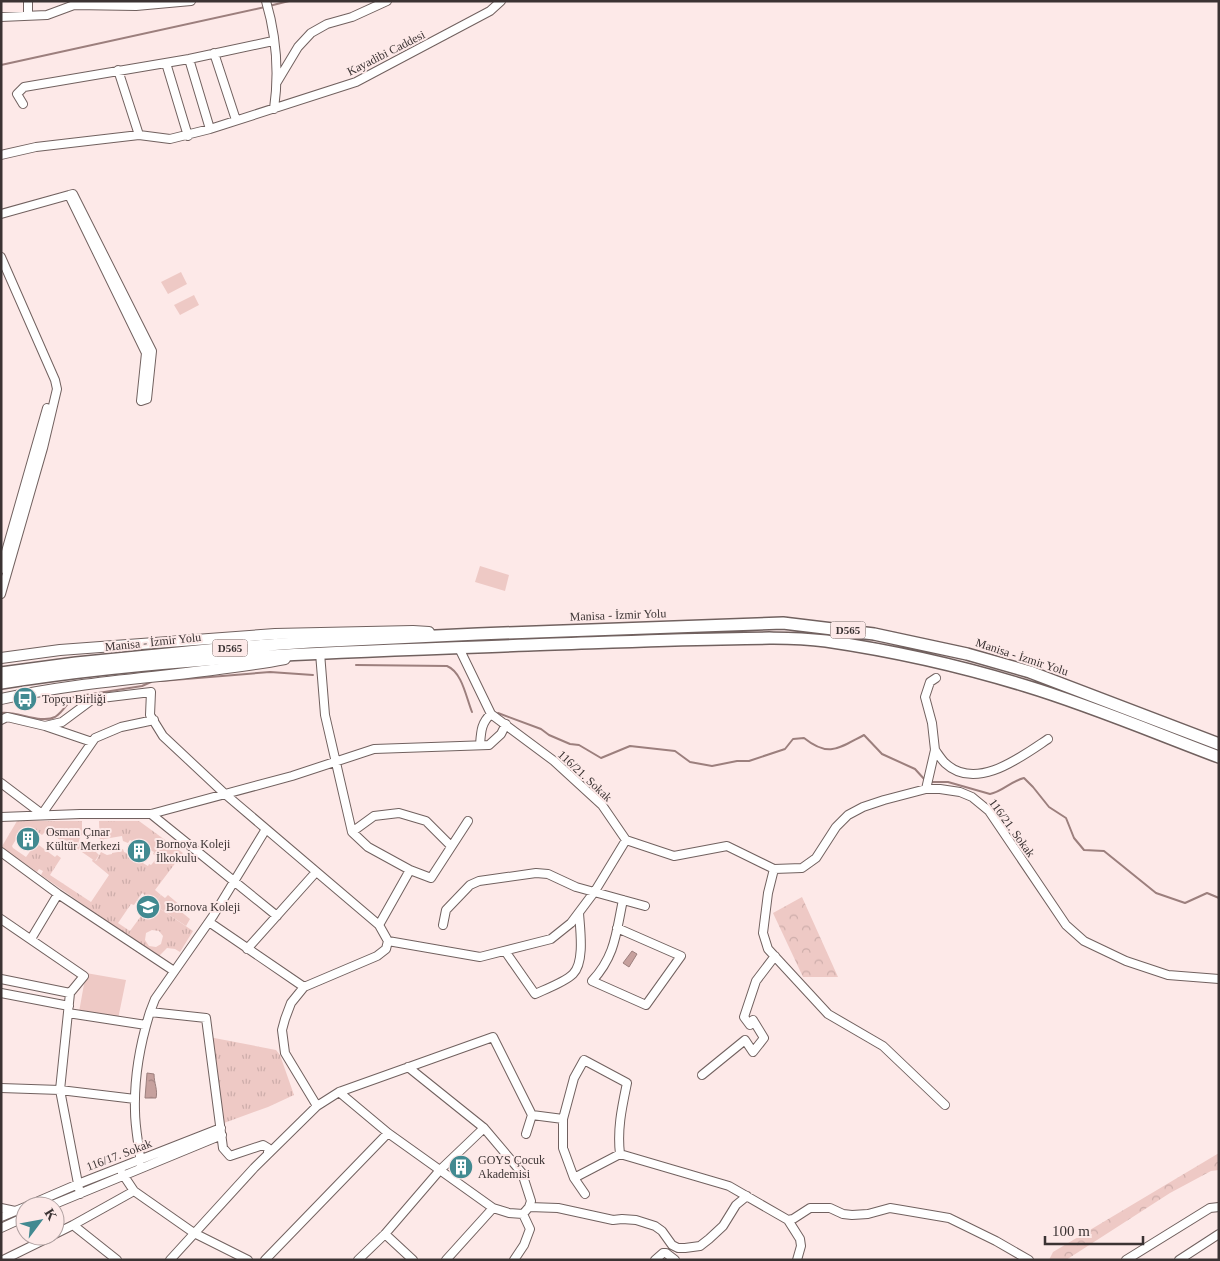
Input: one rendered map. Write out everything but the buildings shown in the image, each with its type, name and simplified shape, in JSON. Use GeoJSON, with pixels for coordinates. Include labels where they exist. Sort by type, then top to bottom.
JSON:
{"type":"FeatureCollection","features":[{"type":"Feature","properties":{"kind":"highway","name":"Manisa - İzmir Yolu"},"geometry":{"type":"LineString","coordinates":[[1,673],[76,663],[228,648],[460,635],[783,623],[874,634],[967,654],[1030,672],[1219,744]]}},
{"type":"Feature","properties":{"kind":"highway","name":"Manisa - İzmir Yolu"},"geometry":{"type":"LineString","coordinates":[[1,683],[64,673],[317,653],[675,639],[785,638],[872,648],[945,663],[1003,679],[1078,704],[1219,757]]}},
{"type":"Feature","properties":{"kind":"main road"},"geometry":{"type":"LineString","coordinates":[[2,657],[60,650],[275,634],[413,631],[460,635]]}},
{"type":"Feature","properties":{"kind":"main road"},"geometry":{"type":"LineString","coordinates":[[1,699],[105,682],[267,662],[317,653]]}},
{"type":"Feature","properties":{"kind":"street"},"geometry":{"type":"LineString","coordinates":[[28,1],[28,15]]}},
{"type":"Feature","properties":{"kind":"street"},"geometry":{"type":"LineString","coordinates":[[1,18],[47,15],[74,5],[136,6],[191,1]]}},
{"type":"Feature","properties":{"kind":"street"},"geometry":{"type":"LineString","coordinates":[[266,1],[273,41],[277,82],[274,109]]}},
{"type":"Feature","properties":{"kind":"street"},"geometry":{"type":"LineString","coordinates":[[277,82],[298,47],[311,33],[328,24],[387,1]]}},
{"type":"Feature","properties":{"kind":"street","name":"Kayadibi Caddesi"},"geometry":{"type":"LineString","coordinates":[[1,155],[36,147],[139,135],[170,140],[210,130],[356,82],[490,11],[501,1]]}},
{"type":"Feature","properties":{"kind":"street"},"geometry":{"type":"LineString","coordinates":[[23,104],[17,94],[24,87],[118,70],[166,64],[273,41]]}},
{"type":"Feature","properties":{"kind":"street"},"geometry":{"type":"LineString","coordinates":[[214,53],[236,120]]}},
{"type":"Feature","properties":{"kind":"street"},"geometry":{"type":"LineString","coordinates":[[189,59],[210,130]]}},
{"type":"Feature","properties":{"kind":"street"},"geometry":{"type":"LineString","coordinates":[[166,64],[188,136]]}},
{"type":"Feature","properties":{"kind":"street"},"geometry":{"type":"LineString","coordinates":[[118,70],[139,135]]}},
{"type":"Feature","properties":{"kind":"street"},"geometry":{"type":"LineString","coordinates":[[1,218],[70,197],[73,194],[152,351],[147,399],[141,401],[146,353],[70,197]]}},
{"type":"Feature","properties":{"kind":"street"},"geometry":{"type":"LineString","coordinates":[[1,214],[70,197]]}},
{"type":"Feature","properties":{"kind":"street"},"geometry":{"type":"LineString","coordinates":[[1,257],[55,380],[57,389],[43,448],[1,594]]}},
{"type":"Feature","properties":{"kind":"street"},"geometry":{"type":"LineString","coordinates":[[1,266],[53,386],[1,569]]}},
{"type":"Feature","properties":{"kind":"street"},"geometry":{"type":"LineString","coordinates":[[459,648],[491,714],[484,720],[481,729],[480,745]]}},
{"type":"Feature","properties":{"kind":"street"},"geometry":{"type":"LineString","coordinates":[[317,653],[325,715],[352,832],[368,847],[410,870],[431,878],[468,821]]}},
{"type":"Feature","properties":{"kind":"street"},"geometry":{"type":"LineString","coordinates":[[926,789],[935,750],[932,723],[925,697],[930,682],[936,678]]}},
{"type":"Feature","properties":{"kind":"street"},"geometry":{"type":"LineString","coordinates":[[45,726],[62,722],[93,699],[151,692],[150,716],[163,736],[225,794],[379,925],[386,934],[388,941],[386,949],[377,956],[304,987],[291,1003],[282,1030],[286,1055],[317,1106]]}},
{"type":"Feature","properties":{"kind":"street","name":"116/21. Sokak"},"geometry":{"type":"LineString","coordinates":[[491,714],[554,761],[602,805],[626,840],[674,856],[727,846],[774,869],[802,868],[816,858],[836,827],[848,815],[863,807],[926,789],[960,792],[972,797],[989,811],[1066,925],[1084,941],[1126,961],[1161,972],[1219,979]]}},
{"type":"Feature","properties":{"kind":"street"},"geometry":{"type":"LineString","coordinates":[[1,720],[7,717],[45,726],[92,742]]}},
{"type":"Feature","properties":{"kind":"street"},"geometry":{"type":"LineString","coordinates":[[42,814],[95,738],[121,727],[154,720]]}},
{"type":"Feature","properties":{"kind":"street"},"geometry":{"type":"LineString","coordinates":[[1,817],[42,814],[151,814],[374,750],[489,745],[501,734],[506,724]]}},
{"type":"Feature","properties":{"kind":"street"},"geometry":{"type":"LineString","coordinates":[[935,750],[945,763],[959,772],[981,773],[998,769],[1025,755],[1048,739]]}},
{"type":"Feature","properties":{"kind":"street"},"geometry":{"type":"LineString","coordinates":[[1,783],[42,814]]}},
{"type":"Feature","properties":{"kind":"street"},"geometry":{"type":"LineString","coordinates":[[352,832],[374,816],[399,813],[426,821],[451,846]]}},
{"type":"Feature","properties":{"kind":"street"},"geometry":{"type":"LineString","coordinates":[[151,814],[277,916]]}},
{"type":"Feature","properties":{"kind":"street"},"geometry":{"type":"LineString","coordinates":[[142,1168],[135,1112],[135,1082],[150,1012],[155,999],[209,922],[266,829]]}},
{"type":"Feature","properties":{"kind":"street"},"geometry":{"type":"LineString","coordinates":[[388,941],[480,957],[551,939],[571,923],[595,892],[626,840]]}},
{"type":"Feature","properties":{"kind":"street"},"geometry":{"type":"LineString","coordinates":[[1,852],[58,894],[174,971]]}},
{"type":"Feature","properties":{"kind":"street"},"geometry":{"type":"LineString","coordinates":[[774,869],[768,893],[763,933],[768,949],[828,1014],[883,1046],[945,1105]]}},
{"type":"Feature","properties":{"kind":"street"},"geometry":{"type":"LineString","coordinates":[[379,925],[410,870]]}},
{"type":"Feature","properties":{"kind":"street"},"geometry":{"type":"LineString","coordinates":[[247,949],[316,872]]}},
{"type":"Feature","properties":{"kind":"street"},"geometry":{"type":"LineString","coordinates":[[443,925],[446,910],[470,885],[479,881],[536,872],[548,874],[576,887],[645,906]]}},
{"type":"Feature","properties":{"kind":"street"},"geometry":{"type":"LineString","coordinates":[[31,939],[58,894]]}},
{"type":"Feature","properties":{"kind":"street"},"geometry":{"type":"LineString","coordinates":[[617,928],[681,956],[646,1005],[592,981],[609,960],[623,900]]}},
{"type":"Feature","properties":{"kind":"street"},"geometry":{"type":"LineString","coordinates":[[505,951],[535,994],[572,974],[578,967],[580,956],[579,913]]}},
{"type":"Feature","properties":{"kind":"street"},"geometry":{"type":"LineString","coordinates":[[1,919],[84,976],[70,993],[60,1090],[80,1194]]}},
{"type":"Feature","properties":{"kind":"street"},"geometry":{"type":"LineString","coordinates":[[209,922],[304,987]]}},
{"type":"Feature","properties":{"kind":"street"},"geometry":{"type":"LineString","coordinates":[[702,1075],[745,1040],[754,1052],[764,1038],[753,1020],[750,1025],[744,1017],[756,981],[775,956]]}},
{"type":"Feature","properties":{"kind":"street"},"geometry":{"type":"LineString","coordinates":[[1,979],[70,993]]}},
{"type":"Feature","properties":{"kind":"street"},"geometry":{"type":"LineString","coordinates":[[1,993],[146,1025]]}},
{"type":"Feature","properties":{"kind":"street"},"geometry":{"type":"LineString","coordinates":[[150,1012],[206,1018],[223,1148],[230,1156],[263,1145],[268,1148],[268,1154]]}},
{"type":"Feature","properties":{"kind":"street"},"geometry":{"type":"LineString","coordinates":[[170,1260],[268,1154],[317,1106],[339,1092],[408,1067],[493,1037],[532,1115],[526,1134]]}},
{"type":"Feature","properties":{"kind":"street"},"geometry":{"type":"LineString","coordinates":[[586,1194],[574,1178],[562,1148],[562,1119],[574,1078],[584,1060],[627,1083],[620,1113],[620,1154]]}},
{"type":"Feature","properties":{"kind":"street"},"geometry":{"type":"LineString","coordinates":[[408,1067],[484,1128],[522,1173],[531,1201],[523,1214]]}},
{"type":"Feature","properties":{"kind":"street"},"geometry":{"type":"LineString","coordinates":[[1,1088],[60,1090],[135,1099]]}},
{"type":"Feature","properties":{"kind":"street"},"geometry":{"type":"LineString","coordinates":[[339,1092],[388,1132],[493,1208],[509,1213],[523,1214]]}},
{"type":"Feature","properties":{"kind":"street"},"geometry":{"type":"LineString","coordinates":[[532,1115],[562,1119]]}},
{"type":"Feature","properties":{"kind":"street"},"geometry":{"type":"LineString","coordinates":[[358,1260],[385,1234],[440,1170],[484,1128]]}},
{"type":"Feature","properties":{"kind":"street","name":"116/17. Sokak"},"geometry":{"type":"LineString","coordinates":[[50,1196],[140,1159],[222,1131]]}},
{"type":"Feature","properties":{"kind":"street","name":"116/17. Sokak"},"geometry":{"type":"LineString","coordinates":[[65,1200],[142,1168],[222,1131]]}},
{"type":"Feature","properties":{"kind":"street"},"geometry":{"type":"LineString","coordinates":[[265,1260],[388,1132]]}},
{"type":"Feature","properties":{"kind":"street"},"geometry":{"type":"LineString","coordinates":[[574,1178],[620,1154],[729,1186],[788,1220],[800,1239],[802,1246],[797,1260]]}},
{"type":"Feature","properties":{"kind":"street"},"geometry":{"type":"LineString","coordinates":[[119,1168],[134,1191],[194,1233],[248,1260]]}},
{"type":"Feature","properties":{"kind":"street"},"geometry":{"type":"LineString","coordinates":[[65,1229],[134,1191]]}},
{"type":"Feature","properties":{"kind":"street"},"geometry":{"type":"LineString","coordinates":[[529,1207],[558,1208],[613,1220],[622,1218],[636,1220],[655,1226],[662,1231],[672,1246],[685,1248],[700,1246],[709,1239],[722,1226],[736,1205],[747,1196]]}},
{"type":"Feature","properties":{"kind":"street"},"geometry":{"type":"LineString","coordinates":[[1126,1260],[1210,1208],[1219,1207]]}},
{"type":"Feature","properties":{"kind":"street"},"geometry":{"type":"LineString","coordinates":[[1,1208],[15,1211]]}},
{"type":"Feature","properties":{"kind":"street"},"geometry":{"type":"LineString","coordinates":[[446,1260],[493,1208]]}},
{"type":"Feature","properties":{"kind":"street"},"geometry":{"type":"LineString","coordinates":[[788,1220],[793,1219],[810,1208],[830,1208],[843,1214],[864,1215],[881,1209],[896,1209],[949,1218],[996,1240],[1029,1260]]}},
{"type":"Feature","properties":{"kind":"street","name":"116/17. Sokak"},"geometry":{"type":"LineString","coordinates":[[1,1216],[15,1211]]}},
{"type":"Feature","properties":{"kind":"street"},"geometry":{"type":"LineString","coordinates":[[514,1260],[524,1245],[530,1229],[523,1214]]}},
{"type":"Feature","properties":{"kind":"street"},"geometry":{"type":"LineString","coordinates":[[1,1228],[15,1222]]}},
{"type":"Feature","properties":{"kind":"street"},"geometry":{"type":"LineString","coordinates":[[73,1225],[118,1260]]}},
{"type":"Feature","properties":{"kind":"street"},"geometry":{"type":"LineString","coordinates":[[385,1234],[413,1260]]}},
{"type":"Feature","properties":{"kind":"street"},"geometry":{"type":"LineString","coordinates":[[1180,1260],[1219,1234]]}},
{"type":"Feature","properties":{"kind":"street"},"geometry":{"type":"LineString","coordinates":[[3,1260],[31,1246]]}},
{"type":"Feature","properties":{"kind":"street"},"geometry":{"type":"LineString","coordinates":[[655,1260],[663,1253],[666,1253],[675,1260]]}},
{"type":"Feature","properties":{"kind":"green space"},"geometry":{"type":"Polygon","coordinates":[[[181,272],[187,284],[168,294],[161,282],[181,272]]]}},
{"type":"Feature","properties":{"kind":"green space"},"geometry":{"type":"Polygon","coordinates":[[[194,295],[199,305],[180,315],[174,305],[194,295]]]}},
{"type":"Feature","properties":{"kind":"green space"},"geometry":{"type":"Polygon","coordinates":[[[480,566],[509,575],[505,591],[475,582],[480,566]]]}},
{"type":"Feature","properties":{"kind":"green space"},"geometry":{"type":"Polygon","coordinates":[[[17,821],[82,821],[82,835],[79,840],[84,844],[79,850],[63,839],[62,841],[46,831],[42,835],[31,827],[28,831],[23,828],[12,846],[26,857],[36,843],[55,857],[57,855],[61,858],[50,875],[91,902],[109,875],[92,861],[93,859],[96,861],[101,852],[107,855],[123,849],[124,852],[132,855],[131,857],[135,860],[148,866],[158,857],[153,854],[154,852],[130,840],[128,843],[123,841],[122,836],[104,839],[104,842],[101,843],[102,847],[100,847],[99,821],[139,821],[183,853],[155,890],[161,895],[157,900],[159,908],[193,931],[180,952],[167,948],[158,957],[41,875],[43,871],[39,869],[37,872],[1,848],[17,821]],[[142,893],[134,905],[131,904],[118,923],[130,931],[141,916],[137,913],[141,908],[148,913],[155,902],[142,893]],[[152,930],[146,933],[145,940],[149,946],[156,947],[161,944],[163,936],[159,931],[152,930]]]}},
{"type":"Feature","properties":{"kind":"green space"},"geometry":{"type":"Polygon","coordinates":[[[85,841],[99,855],[95,861],[79,850],[85,841]]]}},
{"type":"Feature","properties":{"kind":"green space"},"geometry":{"type":"Polygon","coordinates":[[[161,895],[165,898],[168,895],[181,906],[179,910],[190,919],[186,926],[159,908],[157,900],[161,895]]]}},
{"type":"Feature","properties":{"kind":"green space"},"geometry":{"type":"Polygon","coordinates":[[[802,897],[838,977],[803,977],[773,913],[802,897]]]}},
{"type":"Feature","properties":{"kind":"green space"},"geometry":{"type":"Polygon","coordinates":[[[86,973],[126,980],[118,1019],[79,1012],[86,973]]]}},
{"type":"Feature","properties":{"kind":"green space"},"geometry":{"type":"Polygon","coordinates":[[[209,1037],[276,1050],[280,1055],[294,1095],[224,1123],[209,1037]]]}},
{"type":"Feature","properties":{"kind":"green space"},"geometry":{"type":"Polygon","coordinates":[[[1219,1153],[1219,1170],[1211,1171],[1170,1193],[1066,1260],[1049,1260],[1053,1252],[1219,1153]]]}},
{"type":"Feature","properties":{"kind":"water"},"geometry":{"type":"Polygon","coordinates":[[[632,951],[637,954],[629,967],[623,963],[632,951]]]}},
{"type":"Feature","properties":{"kind":"water"},"geometry":{"type":"Polygon","coordinates":[[[147,1073],[154,1074],[156,1098],[145,1098],[147,1073]]]}},
{"type":"Feature","properties":{"kind":"waterway"},"geometry":{"type":"LineString","coordinates":[[269,6],[289,1]]}},
{"type":"Feature","properties":{"kind":"waterway"},"geometry":{"type":"LineString","coordinates":[[1,65],[265,7]]}},
{"type":"Feature","properties":{"kind":"waterway"},"geometry":{"type":"LineString","coordinates":[[356,665],[447,666],[460,679],[472,712]]}},
{"type":"Feature","properties":{"kind":"waterway"},"geometry":{"type":"LineString","coordinates":[[161,681],[270,672],[313,675]]}},
{"type":"Feature","properties":{"kind":"waterway"},"geometry":{"type":"LineString","coordinates":[[1,713],[49,719],[60,713],[73,697],[142,686],[151,682]]}},
{"type":"Feature","properties":{"kind":"waterway"},"geometry":{"type":"LineString","coordinates":[[498,713],[541,729],[549,735],[570,744],[579,745],[601,758],[630,746],[675,751],[690,762],[712,766],[737,761],[749,761],[785,749],[793,739],[804,738],[820,748],[834,749],[864,735],[882,754],[915,769],[925,780]]}},
{"type":"Feature","properties":{"kind":"waterway"},"geometry":{"type":"LineString","coordinates":[[930,782],[948,782],[990,794],[1024,778],[1049,807],[1066,818],[1074,838],[1084,850],[1104,851],[1156,893],[1185,903],[1207,893],[1219,898]]}},
{"type":"Feature","properties":{"kind":"place","name":"Topçu Birliği"},"geometry":{"type":"Point","coordinates":[25,699]}},
{"type":"Feature","properties":{"kind":"place","name":"Osman Çınar Kültür Merkezi"},"geometry":{"type":"Point","coordinates":[28,839]}},
{"type":"Feature","properties":{"kind":"place","name":"Bornova Koleji İlkokulu"},"geometry":{"type":"Point","coordinates":[139,851]}},
{"type":"Feature","properties":{"kind":"place","name":"Bornova Koleji"},"geometry":{"type":"Point","coordinates":[148,907]}},
{"type":"Feature","properties":{"kind":"place","name":"GOYS Çocuk Akademisi"},"geometry":{"type":"Point","coordinates":[461,1167]}}]}
